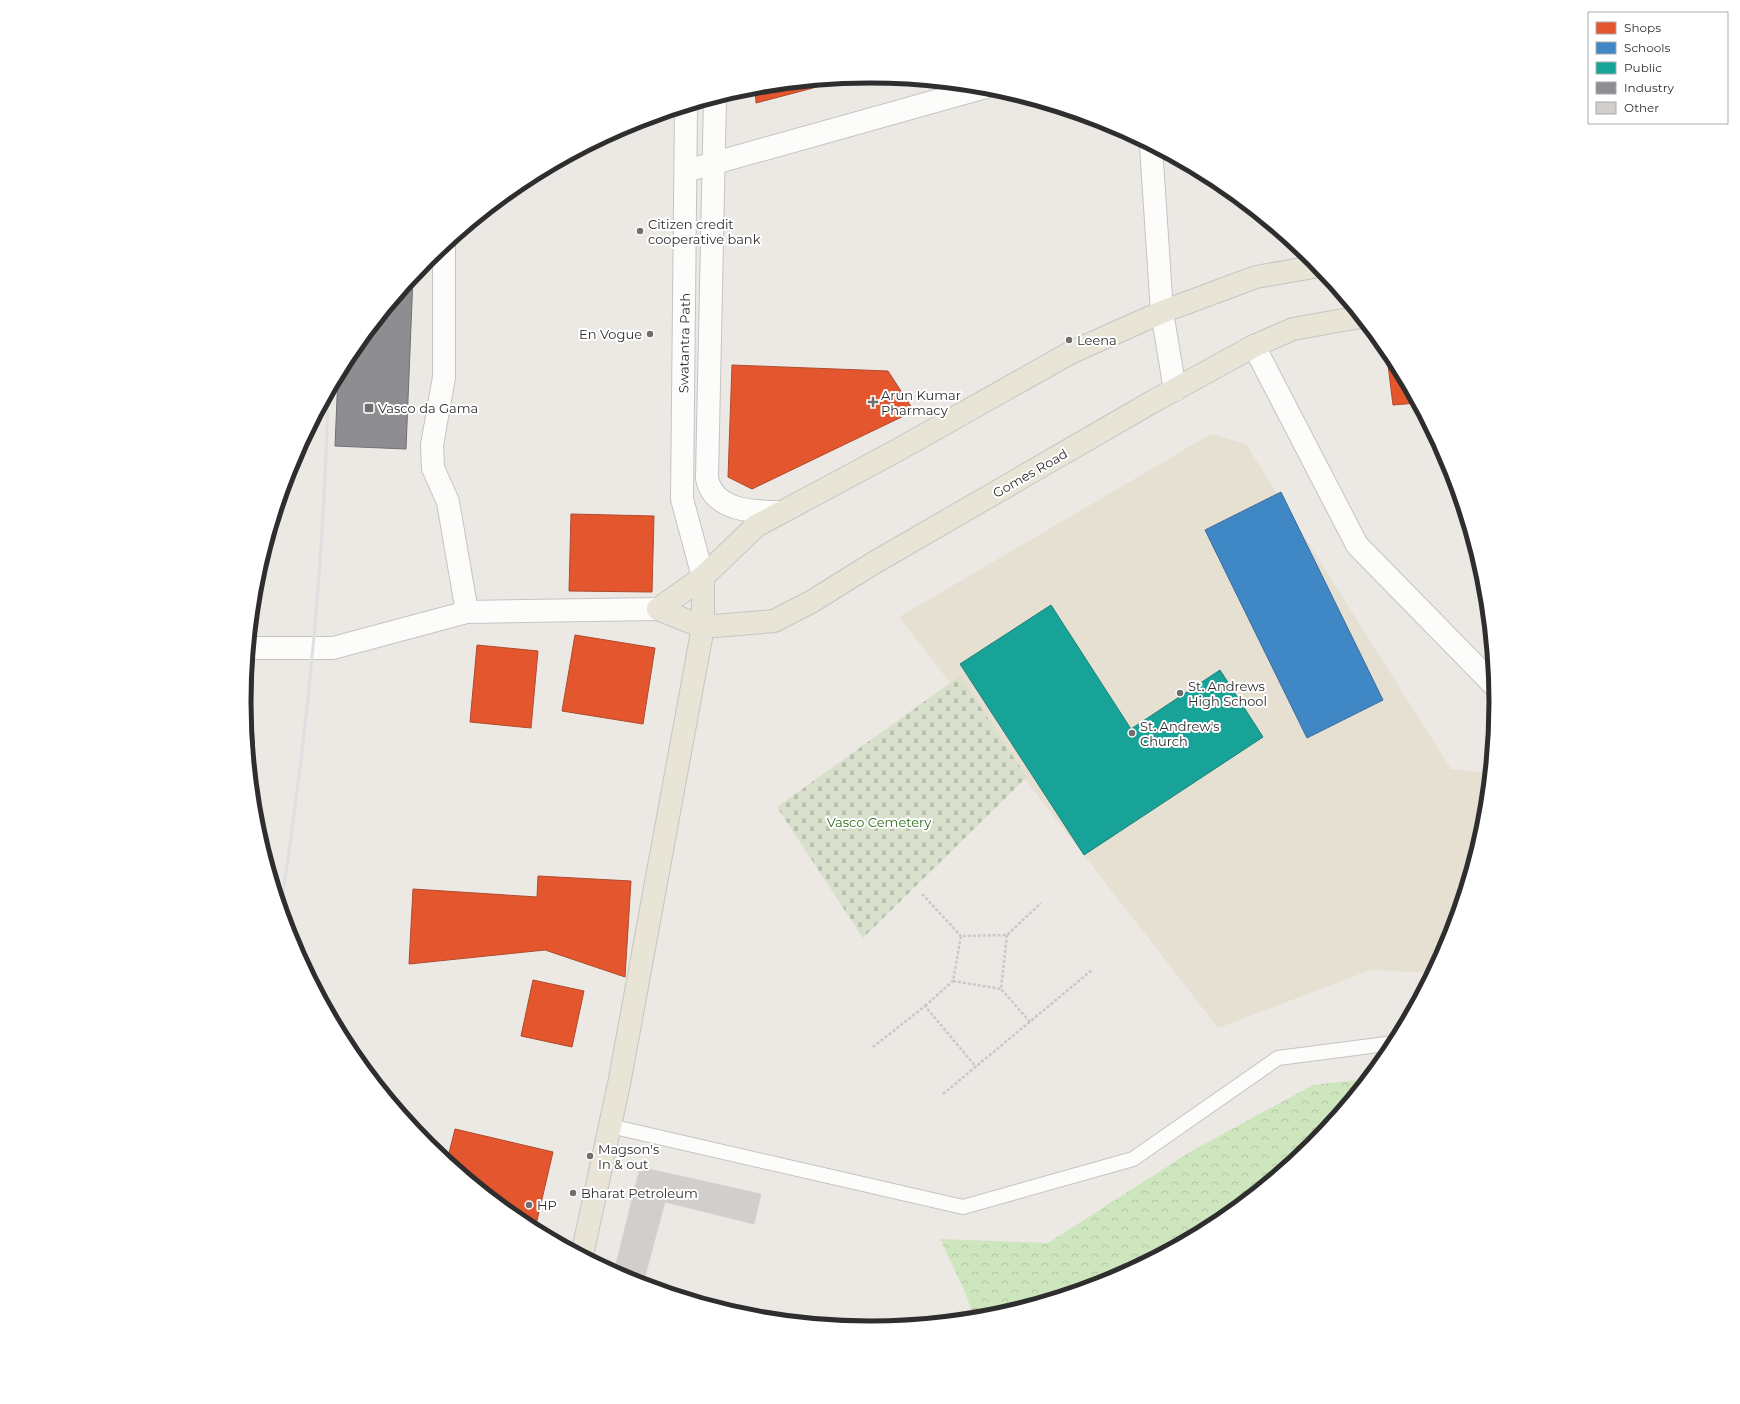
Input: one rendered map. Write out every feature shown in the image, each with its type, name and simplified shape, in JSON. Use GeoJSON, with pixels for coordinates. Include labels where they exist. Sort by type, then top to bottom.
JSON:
{"type":"FeatureCollection","features":[{"type":"Feature","properties":{"kind":"main road"},"geometry":{"type":"LineString","coordinates":[[658,609],[703,577],[756,526],[896,451],[1070,353],[1162,312],[1256,277],[1311,267]]}},
{"type":"Feature","properties":{"kind":"main road","name":"Gomes Road"},"geometry":{"type":"LineString","coordinates":[[703,627],[774,621],[811,602],[872,564],[1254,346],[1292,329],[1355,318]]}},
{"type":"Feature","properties":{"kind":"main road"},"geometry":{"type":"LineString","coordinates":[[583,1250],[610,1126],[703,627],[703,577]]}},
{"type":"Feature","properties":{"kind":"main road"},"geometry":{"type":"LineString","coordinates":[[658,609],[703,627]]}},
{"type":"Feature","properties":{"kind":"street"},"geometry":{"type":"LineString","coordinates":[[686,170],[970,91]]}},
{"type":"Feature","properties":{"kind":"street","name":"Swatantra Path"},"geometry":{"type":"LineString","coordinates":[[715,103],[715,162],[707,478],[710,490],[722,502],[757,512],[780,512]]}},
{"type":"Feature","properties":{"kind":"street","name":"Swatantra Path"},"geometry":{"type":"LineString","coordinates":[[686,111],[682,499],[703,577]]}},
{"type":"Feature","properties":{"kind":"street"},"geometry":{"type":"LineString","coordinates":[[1151,151],[1162,312],[1175,390]]}},
{"type":"Feature","properties":{"kind":"street"},"geometry":{"type":"LineString","coordinates":[[444,253],[444,377],[432,445],[433,468],[448,502],[467,612]]}},
{"type":"Feature","properties":{"kind":"street"},"geometry":{"type":"LineString","coordinates":[[1254,346],[1357,545],[1488,679]]}},
{"type":"Feature","properties":{"kind":"street"},"geometry":{"type":"LineString","coordinates":[[253,648],[333,648],[467,612],[658,609]]}},
{"type":"Feature","properties":{"kind":"lane"},"geometry":{"type":"LineString","coordinates":[[610,1126],[963,1207],[1133,1159],[1278,1058],[1386,1044]]}},
{"type":"Feature","properties":{"kind":"path"},"geometry":{"type":"LineString","coordinates":[[922,894],[961,936],[1007,935]]}},
{"type":"Feature","properties":{"kind":"path"},"geometry":{"type":"LineString","coordinates":[[1001,989],[1007,935],[1041,903]]}},
{"type":"Feature","properties":{"kind":"path"},"geometry":{"type":"LineString","coordinates":[[873,1047],[925,1006],[953,981],[961,936]]}},
{"type":"Feature","properties":{"kind":"path"},"geometry":{"type":"LineString","coordinates":[[943,1094],[1092,970]]}},
{"type":"Feature","properties":{"kind":"path"},"geometry":{"type":"LineString","coordinates":[[953,981],[1001,989],[1030,1022]]}},
{"type":"Feature","properties":{"kind":"path"},"geometry":{"type":"LineString","coordinates":[[925,1006],[976,1067]]}},
{"type":"Feature","properties":{"kind":"shaded area","name":"St. Andrews High School"},"geometry":{"type":"Polygon","coordinates":[[[1211,434],[1246,444],[1451,769],[1485,773],[1477,823],[1468,862],[1442,939],[1426,973],[1371,970],[1218,1028],[899,617],[1211,434]]]}},
{"type":"Feature","properties":{"kind":"green space","name":"Vasco Cemetery"},"geometry":{"type":"Polygon","coordinates":[[[960,676],[1027,777],[863,938],[777,807],[960,676]]]}},
{"type":"Feature","properties":{"kind":"green space"},"geometry":{"type":"Polygon","coordinates":[[[1360,1080],[1308,1140],[1247,1193],[1214,1217],[1144,1257],[1107,1274],[1030,1300],[972,1312],[966,1294],[940,1239],[1048,1243],[1190,1152],[1313,1085],[1360,1080]]]}},
{"type":"Feature","properties":{"kind":"building: Shops"},"geometry":{"type":"Polygon","coordinates":[[[827,84],[756,103],[755,94],[789,88],[827,84]]]}},
{"type":"Feature","properties":{"kind":"building: Shops"},"geometry":{"type":"Polygon","coordinates":[[[1388,362],[1412,403],[1393,405],[1388,362]]]}},
{"type":"Feature","properties":{"kind":"building: Shops"},"geometry":{"type":"Polygon","coordinates":[[[732,365],[888,371],[914,411],[752,489],[728,477],[732,365]]]}},
{"type":"Feature","properties":{"kind":"building: Shops"},"geometry":{"type":"Polygon","coordinates":[[[571,514],[654,516],[652,592],[569,591],[571,514]]]}},
{"type":"Feature","properties":{"kind":"building: Shops"},"geometry":{"type":"Polygon","coordinates":[[[575,635],[655,648],[643,724],[562,711],[575,635]]]}},
{"type":"Feature","properties":{"kind":"building: Shops"},"geometry":{"type":"Polygon","coordinates":[[[477,645],[538,651],[531,728],[470,722],[477,645]]]}},
{"type":"Feature","properties":{"kind":"building: Shops"},"geometry":{"type":"Polygon","coordinates":[[[538,876],[631,881],[625,977],[545,950],[409,964],[413,889],[537,897],[538,876]]]}},
{"type":"Feature","properties":{"kind":"building: Shops"},"geometry":{"type":"Polygon","coordinates":[[[533,980],[584,991],[572,1047],[521,1036],[533,980]]]}},
{"type":"Feature","properties":{"kind":"building: Shops"},"geometry":{"type":"Polygon","coordinates":[[[455,1129],[553,1152],[536,1223],[493,1193],[449,1155],[455,1129]]]}},
{"type":"Feature","properties":{"kind":"building: Schools"},"geometry":{"type":"Polygon","coordinates":[[[1281,492],[1383,700],[1307,738],[1205,530],[1281,492]]]}},
{"type":"Feature","properties":{"kind":"building: Public","name":"St. Andrew's Church"},"geometry":{"type":"Polygon","coordinates":[[[1051,605],[1131,729],[1220,670],[1263,737],[1084,855],[960,664],[1051,605]]]}},
{"type":"Feature","properties":{"kind":"building: Industry"},"geometry":{"type":"Polygon","coordinates":[[[413,286],[406,449],[335,446],[338,386],[355,358],[379,325],[413,286]]]}},
{"type":"Feature","properties":{"kind":"building: Other"},"geometry":{"type":"Polygon","coordinates":[[[640,1167],[761,1194],[754,1224],[665,1202],[645,1278],[615,1266],[640,1167]]]}},
{"type":"Feature","properties":{"kind":"railway"},"geometry":{"type":"LineString","coordinates":[[282,896],[299,779],[313,651],[323,523],[328,404]]}},
{"type":"Feature","properties":{"kind":"place","name":"Citizen credit cooperative bank"},"geometry":{"type":"Point","coordinates":[640,231]}},
{"type":"Feature","properties":{"kind":"place","name":"En Vogue"},"geometry":{"type":"Point","coordinates":[650,334]}},
{"type":"Feature","properties":{"kind":"place","name":"Leena"},"geometry":{"type":"Point","coordinates":[1069,340]}},
{"type":"Feature","properties":{"kind":"place","name":"Arun Kumar Pharmacy"},"geometry":{"type":"Point","coordinates":[873,402]}},
{"type":"Feature","properties":{"kind":"place","name":"Vasco da Gama"},"geometry":{"type":"Point","coordinates":[369,408]}},
{"type":"Feature","properties":{"kind":"place","name":"St. Andrews High School"},"geometry":{"type":"Point","coordinates":[1180,693]}},
{"type":"Feature","properties":{"kind":"place","name":"St. Andrew's Church"},"geometry":{"type":"Point","coordinates":[1132,733]}},
{"type":"Feature","properties":{"kind":"place","name":"Magson's In & out"},"geometry":{"type":"Point","coordinates":[590,1156]}},
{"type":"Feature","properties":{"kind":"place","name":"Bharat Petroleum"},"geometry":{"type":"Point","coordinates":[573,1193]}},
{"type":"Feature","properties":{"kind":"place","name":"HP"},"geometry":{"type":"Point","coordinates":[529,1205]}}]}
